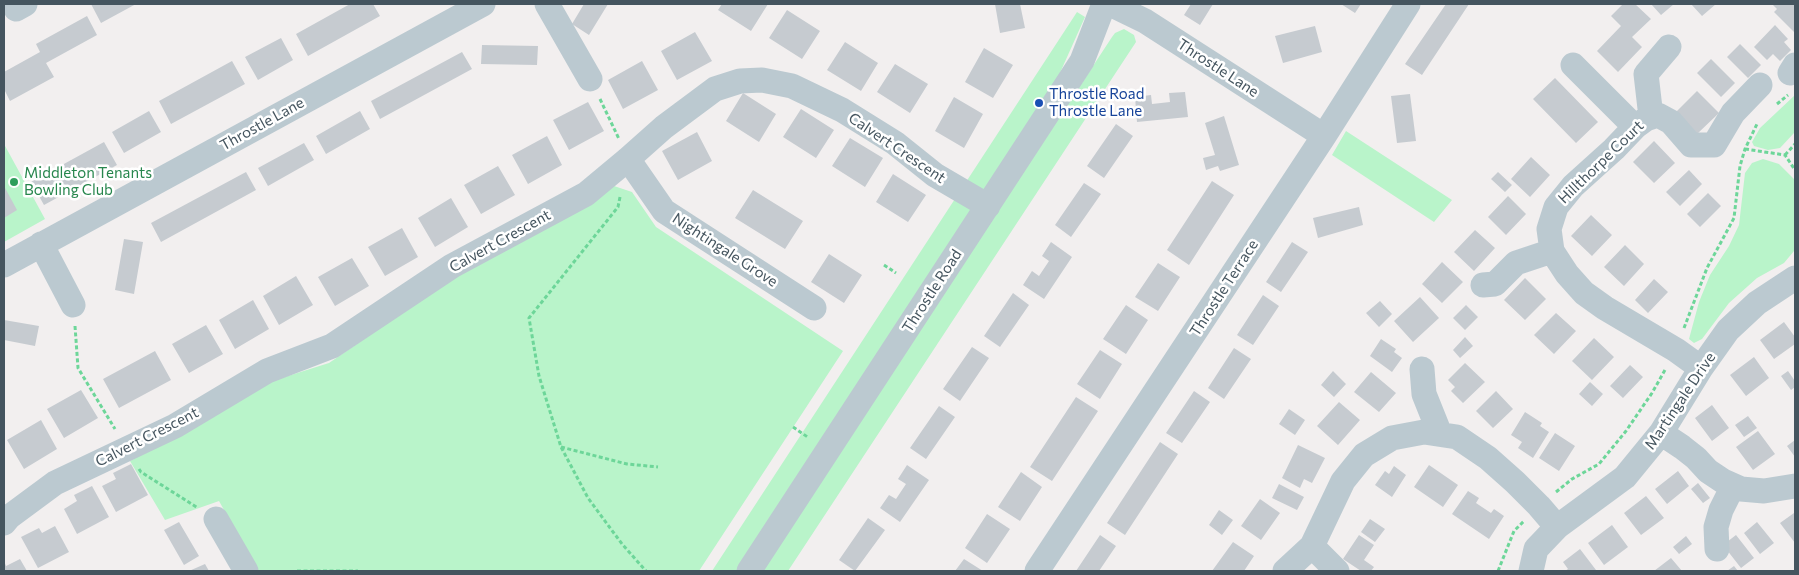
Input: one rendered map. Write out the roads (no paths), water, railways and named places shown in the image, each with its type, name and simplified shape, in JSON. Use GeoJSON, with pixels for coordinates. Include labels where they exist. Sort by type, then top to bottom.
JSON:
{"type":"FeatureCollection","features":[{"type":"Feature","properties":{"kind":"street","name":"Throstle Lane"},"geometry":{"type":"LineString","coordinates":[[4,265],[483,4]]}},
{"type":"Feature","properties":{"kind":"street"},"geometry":{"type":"LineString","coordinates":[[548,4],[590,79]]}},
{"type":"Feature","properties":{"kind":"street","name":"Throstle Road"},"geometry":{"type":"LineString","coordinates":[[749,571],[1082,60],[1104,4]]}},
{"type":"Feature","properties":{"kind":"street","name":"Throstle Lane"},"geometry":{"type":"LineString","coordinates":[[1110,4],[1150,12],[1324,136]]}},
{"type":"Feature","properties":{"kind":"street","name":"Throstle Terrace"},"geometry":{"type":"LineString","coordinates":[[1037,571],[1324,136],[1408,4]]}},
{"type":"Feature","properties":{"kind":"street"},"geometry":{"type":"LineString","coordinates":[[1643,122],[1646,74],[1669,47]]}},
{"type":"Feature","properties":{"kind":"street"},"geometry":{"type":"LineString","coordinates":[[1573,65],[1643,122]]}},
{"type":"Feature","properties":{"kind":"street","name":"Calvert Crescent"},"geometry":{"type":"LineString","coordinates":[[4,523],[8,517],[55,483],[175,426],[267,371],[332,346],[452,266],[586,194],[664,127],[714,89],[740,81],[762,80],[792,86],[842,110],[895,143],[935,175],[988,206]]}},
{"type":"Feature","properties":{"kind":"street","name":"Hillthorpe Court"},"geometry":{"type":"LineString","coordinates":[[1700,368],[1676,350],[1605,308],[1584,293],[1567,274],[1552,251],[1549,229],[1556,207],[1572,186],[1643,122],[1658,115],[1671,122],[1692,145],[1714,145],[1732,113],[1760,85]]}},
{"type":"Feature","properties":{"kind":"street","name":"Nightingale Grove"},"geometry":{"type":"LineString","coordinates":[[628,159],[664,211],[814,308]]}},
{"type":"Feature","properties":{"kind":"street"},"geometry":{"type":"LineString","coordinates":[[41,244],[73,305]]}},
{"type":"Feature","properties":{"kind":"street"},"geometry":{"type":"LineString","coordinates":[[1484,285],[1495,284],[1516,263],[1552,251]]}},
{"type":"Feature","properties":{"kind":"street","name":"Martingale Drive"},"geometry":{"type":"LineString","coordinates":[[1532,571],[1536,549],[1557,527],[1625,477],[1661,433],[1700,368],[1728,330],[1756,303],[1795,278]]}},
{"type":"Feature","properties":{"kind":"street"},"geometry":{"type":"LineString","coordinates":[[1422,369],[1424,394],[1440,434]]}},
{"type":"Feature","properties":{"kind":"street"},"geometry":{"type":"LineString","coordinates":[[1285,571],[1312,546],[1343,481],[1364,455],[1392,438],[1424,432],[1457,437],[1488,458],[1539,506],[1557,527]]}},
{"type":"Feature","properties":{"kind":"street"},"geometry":{"type":"LineString","coordinates":[[1661,433],[1696,458],[1708,471],[1733,486],[1764,492],[1795,486]]}},
{"type":"Feature","properties":{"kind":"street"},"geometry":{"type":"LineString","coordinates":[[1717,549],[1716,527],[1733,486]]}},
{"type":"Feature","properties":{"kind":"street"},"geometry":{"type":"LineString","coordinates":[[216,518],[246,571]]}},
{"type":"Feature","properties":{"kind":"street"},"geometry":{"type":"LineString","coordinates":[[1312,546],[1337,571]]}},
{"type":"Feature","properties":{"kind":"place","name":"Throstle Road Throstle Lane"},"geometry":{"type":"Point","coordinates":[1039,103]}},
{"type":"Feature","properties":{"kind":"place","name":"Middleton Tenants Bowling Club"},"geometry":{"type":"Point","coordinates":[14,182]}}]}
